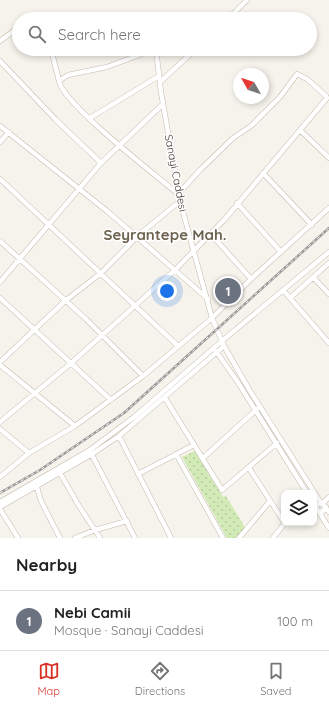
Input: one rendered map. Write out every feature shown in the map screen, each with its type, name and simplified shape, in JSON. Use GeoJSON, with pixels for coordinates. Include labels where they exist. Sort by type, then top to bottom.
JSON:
{"type":"FeatureCollection","features":[{"type":"Feature","properties":{"kind":"street"},"geometry":{"type":"LineString","coordinates":[[235,12],[248,0]]}},
{"type":"Feature","properties":{"kind":"street"},"geometry":{"type":"LineString","coordinates":[[0,41],[12,32]]}},
{"type":"Feature","properties":{"kind":"street"},"geometry":{"type":"LineString","coordinates":[[0,422],[137,306],[176,269],[194,251],[301,131],[327,98],[307,79],[297,74],[280,97],[251,126],[228,143],[178,194],[119,145],[66,95],[59,81],[53,56]]}},
{"type":"Feature","properties":{"kind":"street"},"geometry":{"type":"LineString","coordinates":[[59,81],[68,75],[107,67],[137,56]]}},
{"type":"Feature","properties":{"kind":"street","name":"Sanayi Caddesi"},"geometry":{"type":"LineString","coordinates":[[157,56],[178,194],[212,318],[223,340],[224,346]]}},
{"type":"Feature","properties":{"kind":"street"},"geometry":{"type":"LineString","coordinates":[[160,82],[188,56]]}},
{"type":"Feature","properties":{"kind":"street"},"geometry":{"type":"LineString","coordinates":[[0,60],[56,120],[101,163]]}},
{"type":"Feature","properties":{"kind":"street"},"geometry":{"type":"LineString","coordinates":[[90,118],[159,76]]}},
{"type":"Feature","properties":{"kind":"street"},"geometry":{"type":"LineString","coordinates":[[0,282],[78,188],[119,145],[163,104]]}},
{"type":"Feature","properties":{"kind":"street"},"geometry":{"type":"LineString","coordinates":[[0,126],[138,237],[176,269],[208,299]]}},
{"type":"Feature","properties":{"kind":"street"},"geometry":{"type":"LineString","coordinates":[[301,131],[329,158]]}},
{"type":"Feature","properties":{"kind":"street"},"geometry":{"type":"LineString","coordinates":[[0,142],[8,132]]}},
{"type":"Feature","properties":{"kind":"street"},"geometry":{"type":"LineString","coordinates":[[263,173],[312,225]]}},
{"type":"Feature","properties":{"kind":"street"},"geometry":{"type":"LineString","coordinates":[[0,179],[49,223],[101,272],[111,284],[137,306],[178,346]]}},
{"type":"Feature","properties":{"kind":"street"},"geometry":{"type":"LineString","coordinates":[[0,362],[65,301],[101,272],[138,237],[180,201]]}},
{"type":"Feature","properties":{"kind":"street"},"geometry":{"type":"LineString","coordinates":[[237,203],[281,252]]}},
{"type":"Feature","properties":{"kind":"street"},"geometry":{"type":"LineString","coordinates":[[0,477],[29,453],[75,426],[143,376],[212,318],[251,279],[329,208]]}},
{"type":"Feature","properties":{"kind":"street"},"geometry":{"type":"LineString","coordinates":[[210,233],[251,279]]}},
{"type":"Feature","properties":{"kind":"street"},"geometry":{"type":"LineString","coordinates":[[0,241],[143,376]]}},
{"type":"Feature","properties":{"kind":"street"},"geometry":{"type":"LineString","coordinates":[[0,502],[119,436],[165,398],[215,350],[223,340],[329,252]]}},
{"type":"Feature","properties":{"kind":"street"},"geometry":{"type":"LineString","coordinates":[[290,298],[329,262]]}},
{"type":"Feature","properties":{"kind":"street"},"geometry":{"type":"LineString","coordinates":[[313,277],[329,294]]}},
{"type":"Feature","properties":{"kind":"street"},"geometry":{"type":"LineString","coordinates":[[283,290],[329,343]]}},
{"type":"Feature","properties":{"kind":"street"},"geometry":{"type":"LineString","coordinates":[[0,298],[70,364],[111,400]]}},
{"type":"Feature","properties":{"kind":"street"},"geometry":{"type":"LineString","coordinates":[[18,538],[0,508],[60,473],[91,452],[215,350],[224,346],[277,443],[306,490]]}},
{"type":"Feature","properties":{"kind":"street"},"geometry":{"type":"LineString","coordinates":[[215,350],[258,409],[329,512]]}},
{"type":"Feature","properties":{"kind":"street"},"geometry":{"type":"LineString","coordinates":[[0,365],[75,426]]}},
{"type":"Feature","properties":{"kind":"street"},"geometry":{"type":"LineString","coordinates":[[165,398],[222,490],[277,443]]}},
{"type":"Feature","properties":{"kind":"street"},"geometry":{"type":"LineString","coordinates":[[203,458],[258,409]]}},
{"type":"Feature","properties":{"kind":"street"},"geometry":{"type":"LineString","coordinates":[[0,429],[29,453]]}},
{"type":"Feature","properties":{"kind":"street"},"geometry":{"type":"LineString","coordinates":[[119,436],[171,538]]}},
{"type":"Feature","properties":{"kind":"street"},"geometry":{"type":"LineString","coordinates":[[138,474],[194,445]]}},
{"type":"Feature","properties":{"kind":"street"},"geometry":{"type":"LineString","coordinates":[[91,452],[135,538]]}},
{"type":"Feature","properties":{"kind":"street"},"geometry":{"type":"LineString","coordinates":[[176,454],[223,538]]}},
{"type":"Feature","properties":{"kind":"street"},"geometry":{"type":"LineString","coordinates":[[248,468],[281,518]]}},
{"type":"Feature","properties":{"kind":"street"},"geometry":{"type":"LineString","coordinates":[[60,473],[100,538]]}},
{"type":"Feature","properties":{"kind":"street"},"geometry":{"type":"LineString","coordinates":[[37,487],[41,501],[60,538]]}},
{"type":"Feature","properties":{"kind":"street"},"geometry":{"type":"LineString","coordinates":[[317,509],[323,512],[324,505],[329,497]]}},
{"type":"Feature","properties":{"kind":"street"},"geometry":{"type":"LineString","coordinates":[[239,538],[270,501]]}},
{"type":"Feature","properties":{"kind":"street"},"geometry":{"type":"LineString","coordinates":[[317,505],[324,505]]}},
{"type":"Feature","properties":{"kind":"street"},"geometry":{"type":"LineString","coordinates":[[317,510],[329,528]]}},
{"type":"Feature","properties":{"kind":"street"},"geometry":{"type":"LineString","coordinates":[[75,538],[95,530],[127,521]]}},
{"type":"Feature","properties":{"kind":"street"},"geometry":{"type":"LineString","coordinates":[[273,538],[282,526]]}},
{"type":"Feature","properties":{"kind":"green space"},"geometry":{"type":"Polygon","coordinates":[[[195,451],[223,497],[226,496],[246,529],[238,538],[227,538],[182,457],[195,451]]]}},
{"type":"Feature","properties":{"kind":"railway"},"geometry":{"type":"LineString","coordinates":[[0,493],[40,470],[124,413],[329,228]]}},
{"type":"Feature","properties":{"kind":"place","name":"Nebi Camii"},"geometry":{"type":"Point","coordinates":[228,291]}},
{"type":"Feature","properties":{"kind":"district","name":"Seyrantepe Mah."},"geometry":{"type":"Point","coordinates":[165,235]}}]}
